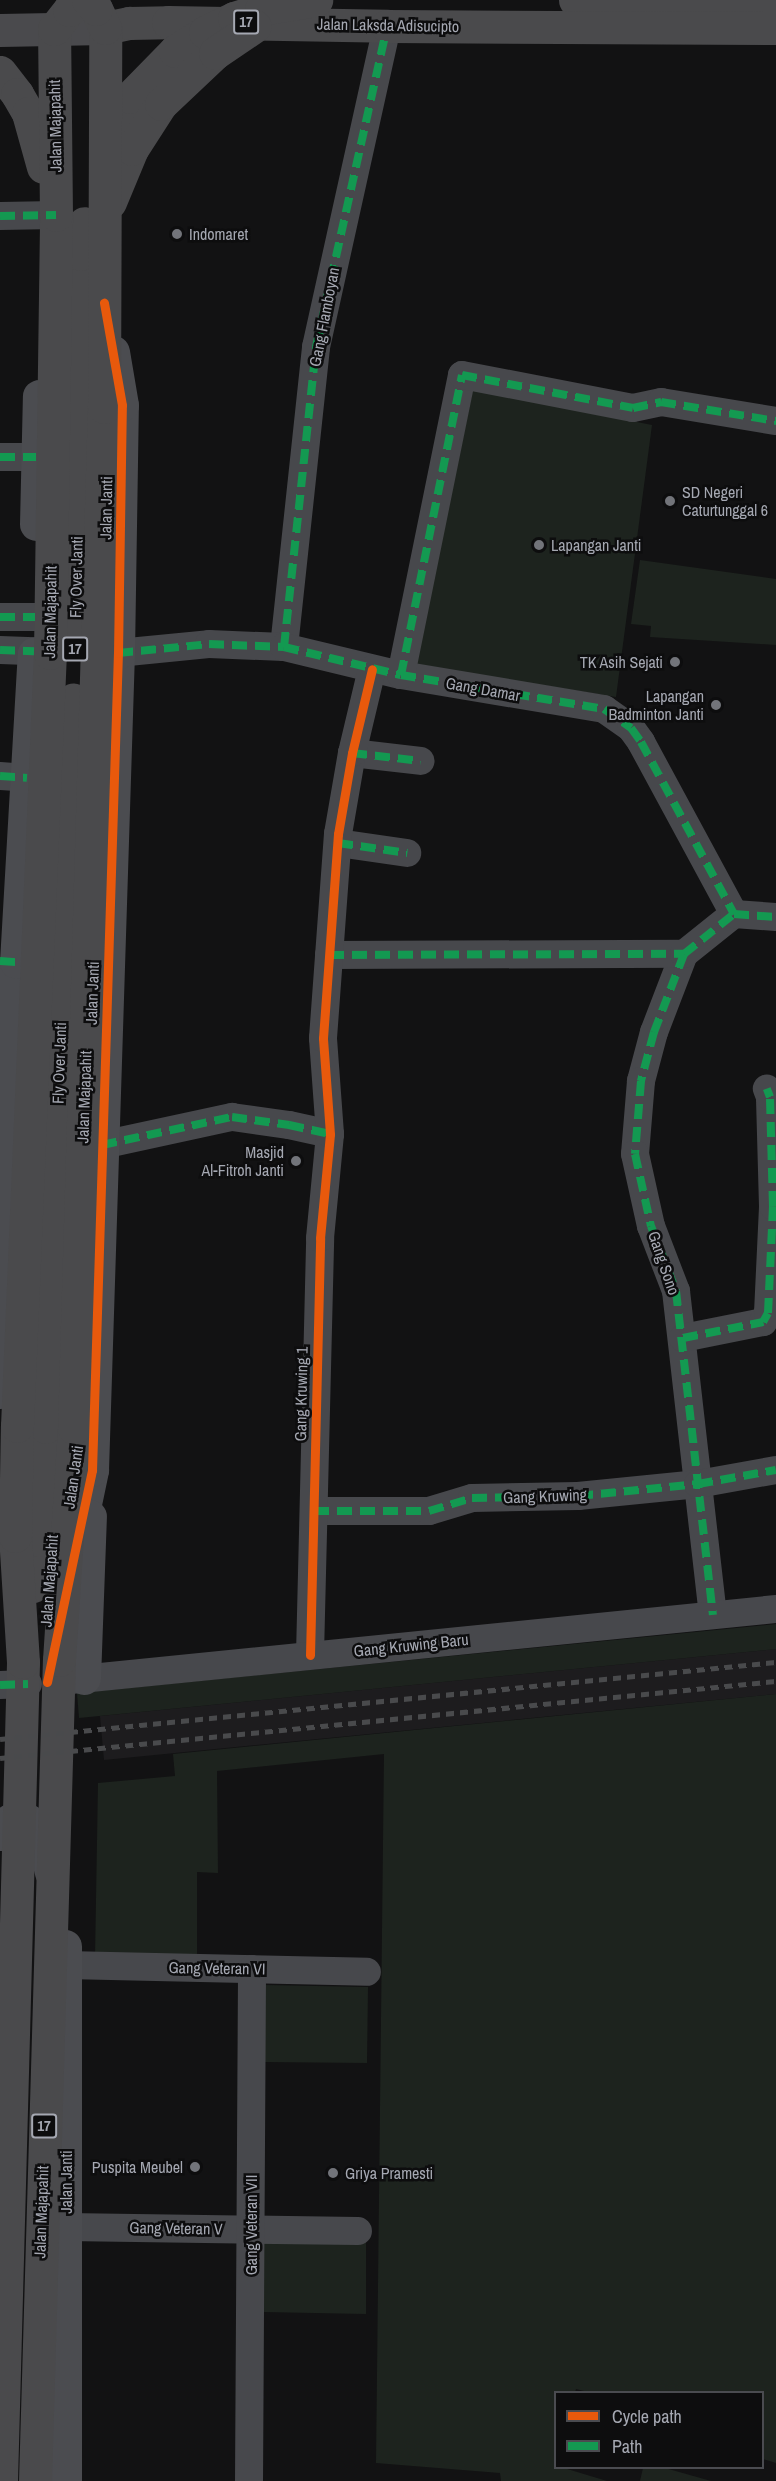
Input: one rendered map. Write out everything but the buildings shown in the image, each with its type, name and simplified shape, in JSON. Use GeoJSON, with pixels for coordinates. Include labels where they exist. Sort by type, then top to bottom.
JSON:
{"type":"FeatureCollection","features":[{"type":"Feature","properties":{"kind":"highway"},"geometry":{"type":"LineString","coordinates":[[54,29],[69,10],[82,0]]}},
{"type":"Feature","properties":{"kind":"highway"},"geometry":{"type":"LineString","coordinates":[[88,0],[96,9],[105,28]]}},
{"type":"Feature","properties":{"kind":"highway","name":"Fly Over Janti"},"geometry":{"type":"LineString","coordinates":[[45,1427],[75,654],[81,254],[87,202],[96,167],[115,123],[130,97],[175,51],[205,32],[234,18],[261,9],[316,0]]}},
{"type":"Feature","properties":{"kind":"highway"},"geometry":{"type":"LineString","coordinates":[[428,0],[432,10],[447,15],[579,14]]}},
{"type":"Feature","properties":{"kind":"highway","name":"17"},"geometry":{"type":"LineString","coordinates":[[579,14],[776,1]]}},
{"type":"Feature","properties":{"kind":"highway","name":"Jalan Laksda Adisucipto"},"geometry":{"type":"LineString","coordinates":[[105,28],[129,22],[261,22],[387,26],[579,14],[776,28]]}},
{"type":"Feature","properties":{"kind":"highway","name":"17"},"geometry":{"type":"LineString","coordinates":[[104,216],[132,149],[161,104],[216,53],[261,22]]}},
{"type":"Feature","properties":{"kind":"highway","name":"17"},"geometry":{"type":"LineString","coordinates":[[104,216],[105,28]]}},
{"type":"Feature","properties":{"kind":"highway","name":"Jalan Majapahit"},"geometry":{"type":"LineString","coordinates":[[25,1678],[15,1536],[17,1425],[50,653],[56,215],[54,29]]}},
{"type":"Feature","properties":{"kind":"highway"},"geometry":{"type":"LineString","coordinates":[[0,72],[28,113],[56,215]]}},
{"type":"Feature","properties":{"kind":"highway","name":"Jalan Majapahit"},"geometry":{"type":"LineString","coordinates":[[35,2481],[58,1682],[75,1428],[104,407],[104,216]]}},
{"type":"Feature","properties":{"kind":"highway","name":"Jalan Majapahit"},"geometry":{"type":"LineString","coordinates":[[1,2481],[25,1678],[39,1540],[45,1427]]}},
{"type":"Feature","properties":{"kind":"main road","name":"Jalan Laksda Adisucipto"},"geometry":{"type":"LineString","coordinates":[[0,30],[105,28]]}},
{"type":"Feature","properties":{"kind":"street","name":"Gang Flamboyan"},"geometry":{"type":"LineString","coordinates":[[284,647],[316,347],[387,26]]}},
{"type":"Feature","properties":{"kind":"street"},"geometry":{"type":"LineString","coordinates":[[0,216],[56,215]]}},
{"type":"Feature","properties":{"kind":"street","name":"Jalan Janti"},"geometry":{"type":"LineString","coordinates":[[25,1678],[92,1470],[118,653],[122,405],[104,303]]}},
{"type":"Feature","properties":{"kind":"street"},"geometry":{"type":"LineString","coordinates":[[0,1392],[8,961],[22,872],[14,777],[34,651],[37,403],[54,306]]}},
{"type":"Feature","properties":{"kind":"street"},"geometry":{"type":"LineString","coordinates":[[400,675],[462,375],[633,408],[661,402],[776,421]]}},
{"type":"Feature","properties":{"kind":"street"},"geometry":{"type":"LineString","coordinates":[[0,457],[36,457]]}},
{"type":"Feature","properties":{"kind":"street"},"geometry":{"type":"LineString","coordinates":[[0,617],[35,617]]}},
{"type":"Feature","properties":{"kind":"street","name":"Gang Damar"},"geometry":{"type":"LineString","coordinates":[[118,653],[209,644],[284,647],[400,675],[604,710],[618,717],[641,742],[734,914]]}},
{"type":"Feature","properties":{"kind":"street"},"geometry":{"type":"LineString","coordinates":[[0,650],[34,651]]}},
{"type":"Feature","properties":{"kind":"street","name":"Gang Kruwing 1"},"geometry":{"type":"LineString","coordinates":[[310,1655],[320,1239],[330,1134],[323,1038],[338,843],[352,753],[372,669]]}},
{"type":"Feature","properties":{"kind":"street"},"geometry":{"type":"LineString","coordinates":[[352,753],[421,761]]}},
{"type":"Feature","properties":{"kind":"street"},"geometry":{"type":"LineString","coordinates":[[338,843],[407,853]]}},
{"type":"Feature","properties":{"kind":"street"},"geometry":{"type":"LineString","coordinates":[[22,872],[111,876]]}},
{"type":"Feature","properties":{"kind":"street"},"geometry":{"type":"LineString","coordinates":[[329,955],[684,954],[734,914],[776,917]]}},
{"type":"Feature","properties":{"kind":"street","name":"Gang Sono"},"geometry":{"type":"LineString","coordinates":[[684,954],[654,1032],[641,1081],[635,1154],[651,1226],[676,1291],[713,1615]]}},
{"type":"Feature","properties":{"kind":"street"},"geometry":{"type":"LineString","coordinates":[[683,1338],[763,1322],[768,1313],[773,1206],[770,1097],[767,1089]]}},
{"type":"Feature","properties":{"kind":"street"},"geometry":{"type":"LineString","coordinates":[[102,1146],[232,1117],[290,1125],[330,1134]]}},
{"type":"Feature","properties":{"kind":"street"},"geometry":{"type":"LineString","coordinates":[[0,1476],[4,1489],[13,1498],[28,1504],[46,1504],[62,1499],[79,1487],[92,1470]]}},
{"type":"Feature","properties":{"kind":"street"},"geometry":{"type":"LineString","coordinates":[[84,1678],[92,1470]]}},
{"type":"Feature","properties":{"kind":"street","name":"Gang Kruwing"},"geometry":{"type":"LineString","coordinates":[[314,1510],[429,1511],[472,1498],[578,1496],[698,1484],[776,1470]]}},
{"type":"Feature","properties":{"kind":"street"},"geometry":{"type":"LineString","coordinates":[[0,1486],[25,1678]]}},
{"type":"Feature","properties":{"kind":"street","name":"Gang Kruwing Baru"},"geometry":{"type":"LineString","coordinates":[[25,1678],[84,1678],[776,1609]]}},
{"type":"Feature","properties":{"kind":"street","name":"Jalan Janti"},"geometry":{"type":"LineString","coordinates":[[0,1834],[10,1820],[19,1816],[37,1828],[44,1844],[64,1931],[66,1965],[65,2471]]}},
{"type":"Feature","properties":{"kind":"street"},"geometry":{"type":"LineString","coordinates":[[0,1944],[8,1939],[21,1937],[32,1939],[56,1953],[66,1965]]}},
{"type":"Feature","properties":{"kind":"street","name":"Gang Veteran VI"},"geometry":{"type":"LineString","coordinates":[[66,1965],[368,1972]]}},
{"type":"Feature","properties":{"kind":"street","name":"Gang Veteran VII"},"geometry":{"type":"LineString","coordinates":[[249,2481],[252,1969]]}},
{"type":"Feature","properties":{"kind":"street","name":"Gang Veteran V"},"geometry":{"type":"LineString","coordinates":[[66,2227],[358,2231]]}},
{"type":"Feature","properties":{"kind":"street"},"geometry":{"type":"LineString","coordinates":[[0,2461],[65,2471]]}},
{"type":"Feature","properties":{"kind":"shaded area","name":"Lapangan Janti"},"geometry":{"type":"Polygon","coordinates":[[[473,389],[652,425],[616,697],[416,665],[473,389]]]}},
{"type":"Feature","properties":{"kind":"shaded area"},"geometry":{"type":"Polygon","coordinates":[[[640,560],[776,579],[776,645],[650,637],[651,626],[631,624],[640,560]]]}},
{"type":"Feature","properties":{"kind":"shaded area"},"geometry":{"type":"Polygon","coordinates":[[[776,1624],[776,1649],[79,1718],[77,1693],[776,1624]]]}},
{"type":"Feature","properties":{"kind":"shaded area"},"geometry":{"type":"Polygon","coordinates":[[[776,1649],[776,1694],[104,1760],[100,1716],[776,1649]]]}},
{"type":"Feature","properties":{"kind":"shaded area"},"geometry":{"type":"Polygon","coordinates":[[[776,1694],[776,2463],[764,2459],[764,2391],[584,2391],[576,2389],[575,2391],[554,2391],[554,2469],[567,2469],[607,2481],[501,2481],[500,2473],[376,2463],[384,1754],[217,1771],[218,1873],[197,1872],[197,1959],[95,1958],[98,1783],[175,1776],[173,1754],[776,1694]]]}},
{"type":"Feature","properties":{"kind":"shaded area"},"geometry":{"type":"Polygon","coordinates":[[[265,1985],[368,1987],[367,2063],[264,2062],[265,1985]]]}},
{"type":"Feature","properties":{"kind":"shaded area"},"geometry":{"type":"Polygon","coordinates":[[[263,2241],[366,2242],[366,2314],[263,2312],[263,2241]]]}},
{"type":"Feature","properties":{"kind":"shaded area"},"geometry":{"type":"Polygon","coordinates":[[[643,2469],[669,2469],[711,2481],[640,2481],[643,2469]]]}},
{"type":"Feature","properties":{"kind":"railway"},"geometry":{"type":"LineString","coordinates":[[0,1739],[776,1662]]}},
{"type":"Feature","properties":{"kind":"railway"},"geometry":{"type":"LineString","coordinates":[[0,1758],[776,1681]]}},
{"type":"Feature","properties":{"kind":"marked path"},"geometry":{"type":"LineString","coordinates":[[284,647],[316,347],[387,26]]}},
{"type":"Feature","properties":{"kind":"marked path"},"geometry":{"type":"LineString","coordinates":[[0,216],[56,215]]}},
{"type":"Feature","properties":{"kind":"marked path"},"geometry":{"type":"LineString","coordinates":[[401,675],[462,375],[633,408],[661,402],[776,421]]}},
{"type":"Feature","properties":{"kind":"marked path"},"geometry":{"type":"LineString","coordinates":[[0,457],[36,457]]}},
{"type":"Feature","properties":{"kind":"marked path"},"geometry":{"type":"LineString","coordinates":[[0,617],[35,617]]}},
{"type":"Feature","properties":{"kind":"marked path"},"geometry":{"type":"LineString","coordinates":[[118,653],[209,644],[284,647],[401,675],[604,709],[631,728],[641,742],[734,914]]}},
{"type":"Feature","properties":{"kind":"marked path"},"geometry":{"type":"LineString","coordinates":[[0,650],[34,651]]}},
{"type":"Feature","properties":{"kind":"marked path"},"geometry":{"type":"LineString","coordinates":[[352,753],[421,761]]}},
{"type":"Feature","properties":{"kind":"marked path"},"geometry":{"type":"LineString","coordinates":[[0,776],[27,778]]}},
{"type":"Feature","properties":{"kind":"marked path"},"geometry":{"type":"LineString","coordinates":[[338,843],[407,853]]}},
{"type":"Feature","properties":{"kind":"marked path"},"geometry":{"type":"LineString","coordinates":[[329,955],[684,954],[734,914],[776,917]]}},
{"type":"Feature","properties":{"kind":"marked path"},"geometry":{"type":"LineString","coordinates":[[684,954],[654,1032],[641,1081],[635,1154],[651,1226],[676,1291],[713,1615]]}},
{"type":"Feature","properties":{"kind":"marked path"},"geometry":{"type":"LineString","coordinates":[[0,961],[16,962]]}},
{"type":"Feature","properties":{"kind":"marked path"},"geometry":{"type":"LineString","coordinates":[[683,1338],[763,1322],[768,1313],[773,1206],[770,1097],[767,1089]]}},
{"type":"Feature","properties":{"kind":"marked path"},"geometry":{"type":"LineString","coordinates":[[102,1145],[232,1117],[289,1125],[330,1134]]}},
{"type":"Feature","properties":{"kind":"marked path"},"geometry":{"type":"LineString","coordinates":[[314,1511],[429,1511],[472,1498],[578,1496],[698,1484],[776,1470]]}},
{"type":"Feature","properties":{"kind":"marked path"},"geometry":{"type":"LineString","coordinates":[[0,1685],[28,1684]]}},
{"type":"Feature","properties":{"kind":"cycle path"},"geometry":{"type":"LineString","coordinates":[[47,1682],[92,1470],[118,653],[122,405],[104,303]]}},
{"type":"Feature","properties":{"kind":"cycle path"},"geometry":{"type":"LineString","coordinates":[[310,1655],[320,1238],[330,1134],[323,1038],[338,834],[352,753],[372,669]]}},
{"type":"Feature","properties":{"kind":"place","name":"Indomaret"},"geometry":{"type":"Point","coordinates":[177,234]}},
{"type":"Feature","properties":{"kind":"place","name":"SD Negeri Caturtunggal 6"},"geometry":{"type":"Point","coordinates":[670,501]}},
{"type":"Feature","properties":{"kind":"place","name":"Lapangan Janti"},"geometry":{"type":"Point","coordinates":[539,545]}},
{"type":"Feature","properties":{"kind":"place","name":"TK Asih Sejati"},"geometry":{"type":"Point","coordinates":[675,662]}},
{"type":"Feature","properties":{"kind":"place","name":"Lapangan Badminton Janti"},"geometry":{"type":"Point","coordinates":[716,705]}},
{"type":"Feature","properties":{"kind":"place","name":"Masjid Al-Fitroh Janti"},"geometry":{"type":"Point","coordinates":[296,1161]}},
{"type":"Feature","properties":{"kind":"place","name":"Puspita Meubel"},"geometry":{"type":"Point","coordinates":[195,2167]}},
{"type":"Feature","properties":{"kind":"place","name":"Griya Pramesti"},"geometry":{"type":"Point","coordinates":[333,2173]}}]}
